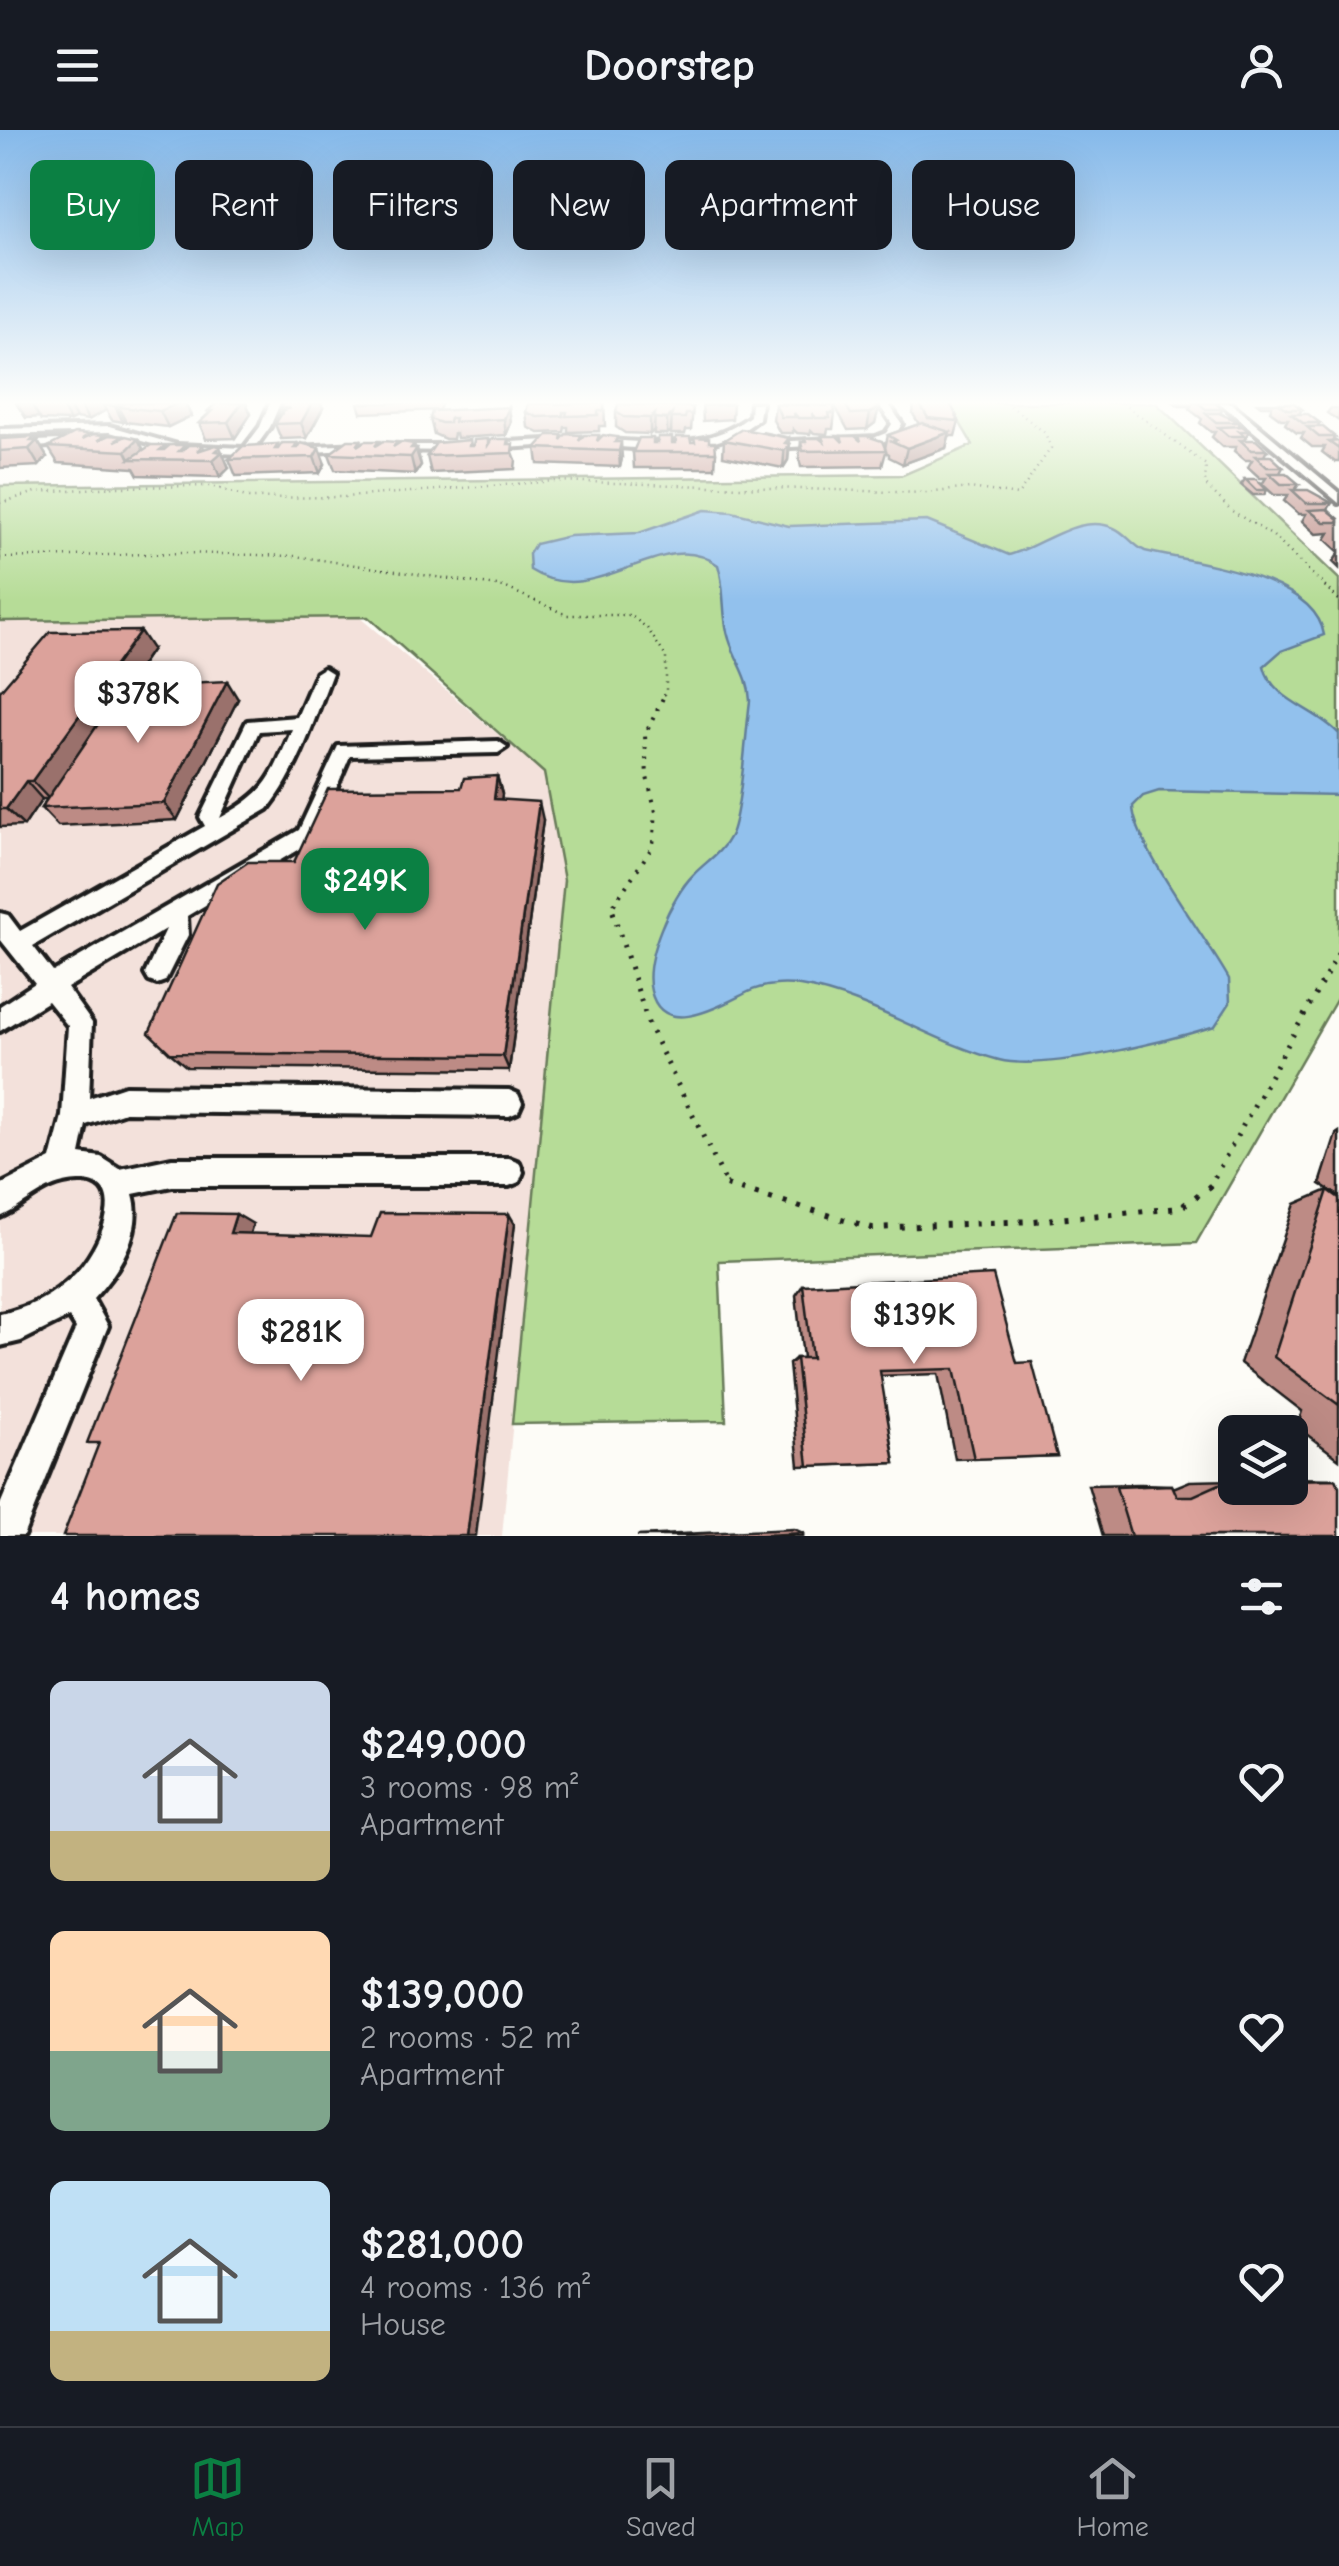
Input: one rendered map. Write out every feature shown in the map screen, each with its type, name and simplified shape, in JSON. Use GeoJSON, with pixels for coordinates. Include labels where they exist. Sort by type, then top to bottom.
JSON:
{"type":"FeatureCollection","features":[{"type":"Feature","properties":{"kind":"street"},"geometry":{"type":"LineString","coordinates":[[1303,469],[1339,499]]}},
{"type":"Feature","properties":{"kind":"street"},"geometry":{"type":"LineString","coordinates":[[18,942],[261,804],[279,782],[324,673]]}},
{"type":"Feature","properties":{"kind":"street"},"geometry":{"type":"LineString","coordinates":[[216,828],[210,817],[253,724],[304,723]]}},
{"type":"Feature","properties":{"kind":"street"},"geometry":{"type":"LineString","coordinates":[[0,1020],[52,984],[307,835],[344,750],[498,747]]}},
{"type":"Feature","properties":{"kind":"street"},"geometry":{"type":"LineString","coordinates":[[157,974],[177,935],[176,912]]}},
{"type":"Feature","properties":{"kind":"street"},"geometry":{"type":"LineString","coordinates":[[0,922],[80,1023],[75,1116],[62,1168]]}},
{"type":"Feature","properties":{"kind":"street"},"geometry":{"type":"LineString","coordinates":[[75,1116],[124,1100],[509,1103]]}},
{"type":"Feature","properties":{"kind":"street"},"geometry":{"type":"LineString","coordinates":[[0,1203],[37,1176],[84,1166],[102,1172],[115,1184],[121,1202],[120,1224],[112,1248],[74,1296],[27,1325],[0,1330]]}},
{"type":"Feature","properties":{"kind":"street"},"geometry":{"type":"LineString","coordinates":[[115,1184],[172,1172],[509,1172]]}},
{"type":"Feature","properties":{"kind":"street"},"geometry":{"type":"LineString","coordinates":[[5,1536],[92,1326],[74,1296]]}},
{"type":"Feature","properties":{"kind":"path"},"geometry":{"type":"LineString","coordinates":[[0,503],[36,492],[118,487],[210,486],[249,498],[345,497],[381,491],[574,481],[926,493],[970,488],[1018,494],[1035,469]]}},
{"type":"Feature","properties":{"kind":"path"},"geometry":{"type":"LineString","coordinates":[[1206,469],[1205,484],[1232,511],[1273,536],[1339,600]]}},
{"type":"Feature","properties":{"kind":"path"},"geometry":{"type":"LineString","coordinates":[[0,558],[183,552],[295,556],[504,586],[567,615],[630,615],[647,628],[666,656],[666,692],[645,736],[647,777],[656,812],[653,846],[612,907],[649,1026],[727,1188],[872,1228],[1034,1222],[1180,1208],[1212,1185],[1339,952]]}},
{"type":"Feature","properties":{"kind":"shaded area"},"geometry":{"type":"Polygon","coordinates":[[[359,617],[544,773],[564,880],[502,1536],[0,1536],[0,621],[359,617]]]}},
{"type":"Feature","properties":{"kind":"green space"},"geometry":{"type":"Polygon","coordinates":[[[918,469],[1224,469],[1339,579],[1339,995],[1196,1243],[719,1261],[726,1421],[512,1424],[564,880],[544,773],[368,617],[0,621],[0,486],[903,475],[918,469]]]}},
{"type":"Feature","properties":{"kind":"water"},"geometry":{"type":"Polygon","coordinates":[[[705,510],[732,512],[789,526],[927,521],[1009,555],[1074,527],[1101,524],[1118,530],[1145,551],[1220,567],[1276,585],[1299,598],[1316,615],[1324,635],[1281,651],[1264,666],[1276,688],[1339,734],[1339,795],[1159,791],[1143,796],[1133,806],[1136,822],[1158,867],[1229,979],[1230,1003],[1215,1026],[1106,1053],[1019,1063],[974,1052],[851,1000],[800,986],[760,988],[695,1015],[668,1014],[658,1006],[650,978],[661,929],[685,884],[730,836],[740,791],[750,701],[727,630],[718,565],[697,555],[674,554],[604,576],[580,581],[555,580],[530,570],[529,554],[535,544],[569,536],[639,533],[705,510]]]}},
{"type":"Feature","properties":{"kind":"building"},"geometry":{"type":"Polygon","coordinates":[[[1269,473],[1286,473],[1299,484],[1281,484],[1269,473]]]}},
{"type":"Feature","properties":{"kind":"building"},"geometry":{"type":"Polygon","coordinates":[[[1245,479],[1256,479],[1267,490],[1256,490],[1245,479]]]}},
{"type":"Feature","properties":{"kind":"building"},"geometry":{"type":"Polygon","coordinates":[[[1292,490],[1308,490],[1332,503],[1306,503],[1292,490]]]}},
{"type":"Feature","properties":{"kind":"building"},"geometry":{"type":"Polygon","coordinates":[[[1327,509],[1339,522],[1324,522],[1309,510],[1327,509]]]}},
{"type":"Feature","properties":{"kind":"building"},"geometry":{"type":"Polygon","coordinates":[[[140,631],[32,781],[26,781],[6,809],[0,809],[0,691],[50,632],[140,631]]]}},
{"type":"Feature","properties":{"kind":"building"},"geometry":{"type":"Polygon","coordinates":[[[227,681],[164,803],[41,808],[124,686],[227,681]]]}},
{"type":"Feature","properties":{"kind":"building"},"geometry":{"type":"Polygon","coordinates":[[[497,776],[494,799],[539,802],[503,1056],[170,1053],[149,1033],[217,883],[248,862],[294,862],[328,789],[461,788],[464,778],[497,776]]]}},
{"type":"Feature","properties":{"kind":"building"},"geometry":{"type":"Polygon","coordinates":[[[1328,1190],[1339,1198],[1339,1405],[1274,1357],[1328,1190]]]}},
{"type":"Feature","properties":{"kind":"building"},"geometry":{"type":"Polygon","coordinates":[[[177,1213],[236,1214],[230,1233],[371,1237],[380,1213],[509,1214],[467,1536],[63,1536],[99,1443],[87,1443],[177,1213]]]}},
{"type":"Feature","properties":{"kind":"building"},"geometry":{"type":"Polygon","coordinates":[[[993,1275],[1017,1363],[1032,1362],[1057,1456],[974,1459],[954,1369],[880,1371],[895,1463],[808,1466],[796,1358],[812,1358],[803,1285],[993,1275]]]}},
{"type":"Feature","properties":{"kind":"building"},"geometry":{"type":"Polygon","coordinates":[[[1336,1479],[1339,1536],[1131,1536],[1116,1487],[1172,1485],[1177,1496],[1193,1496],[1218,1485],[1218,1505],[1308,1505],[1308,1480],[1336,1479]]]}},
{"type":"Feature","properties":{"kind":"building"},"geometry":{"type":"Polygon","coordinates":[[[803,1533],[803,1536],[745,1536],[803,1533]]]}}]}
